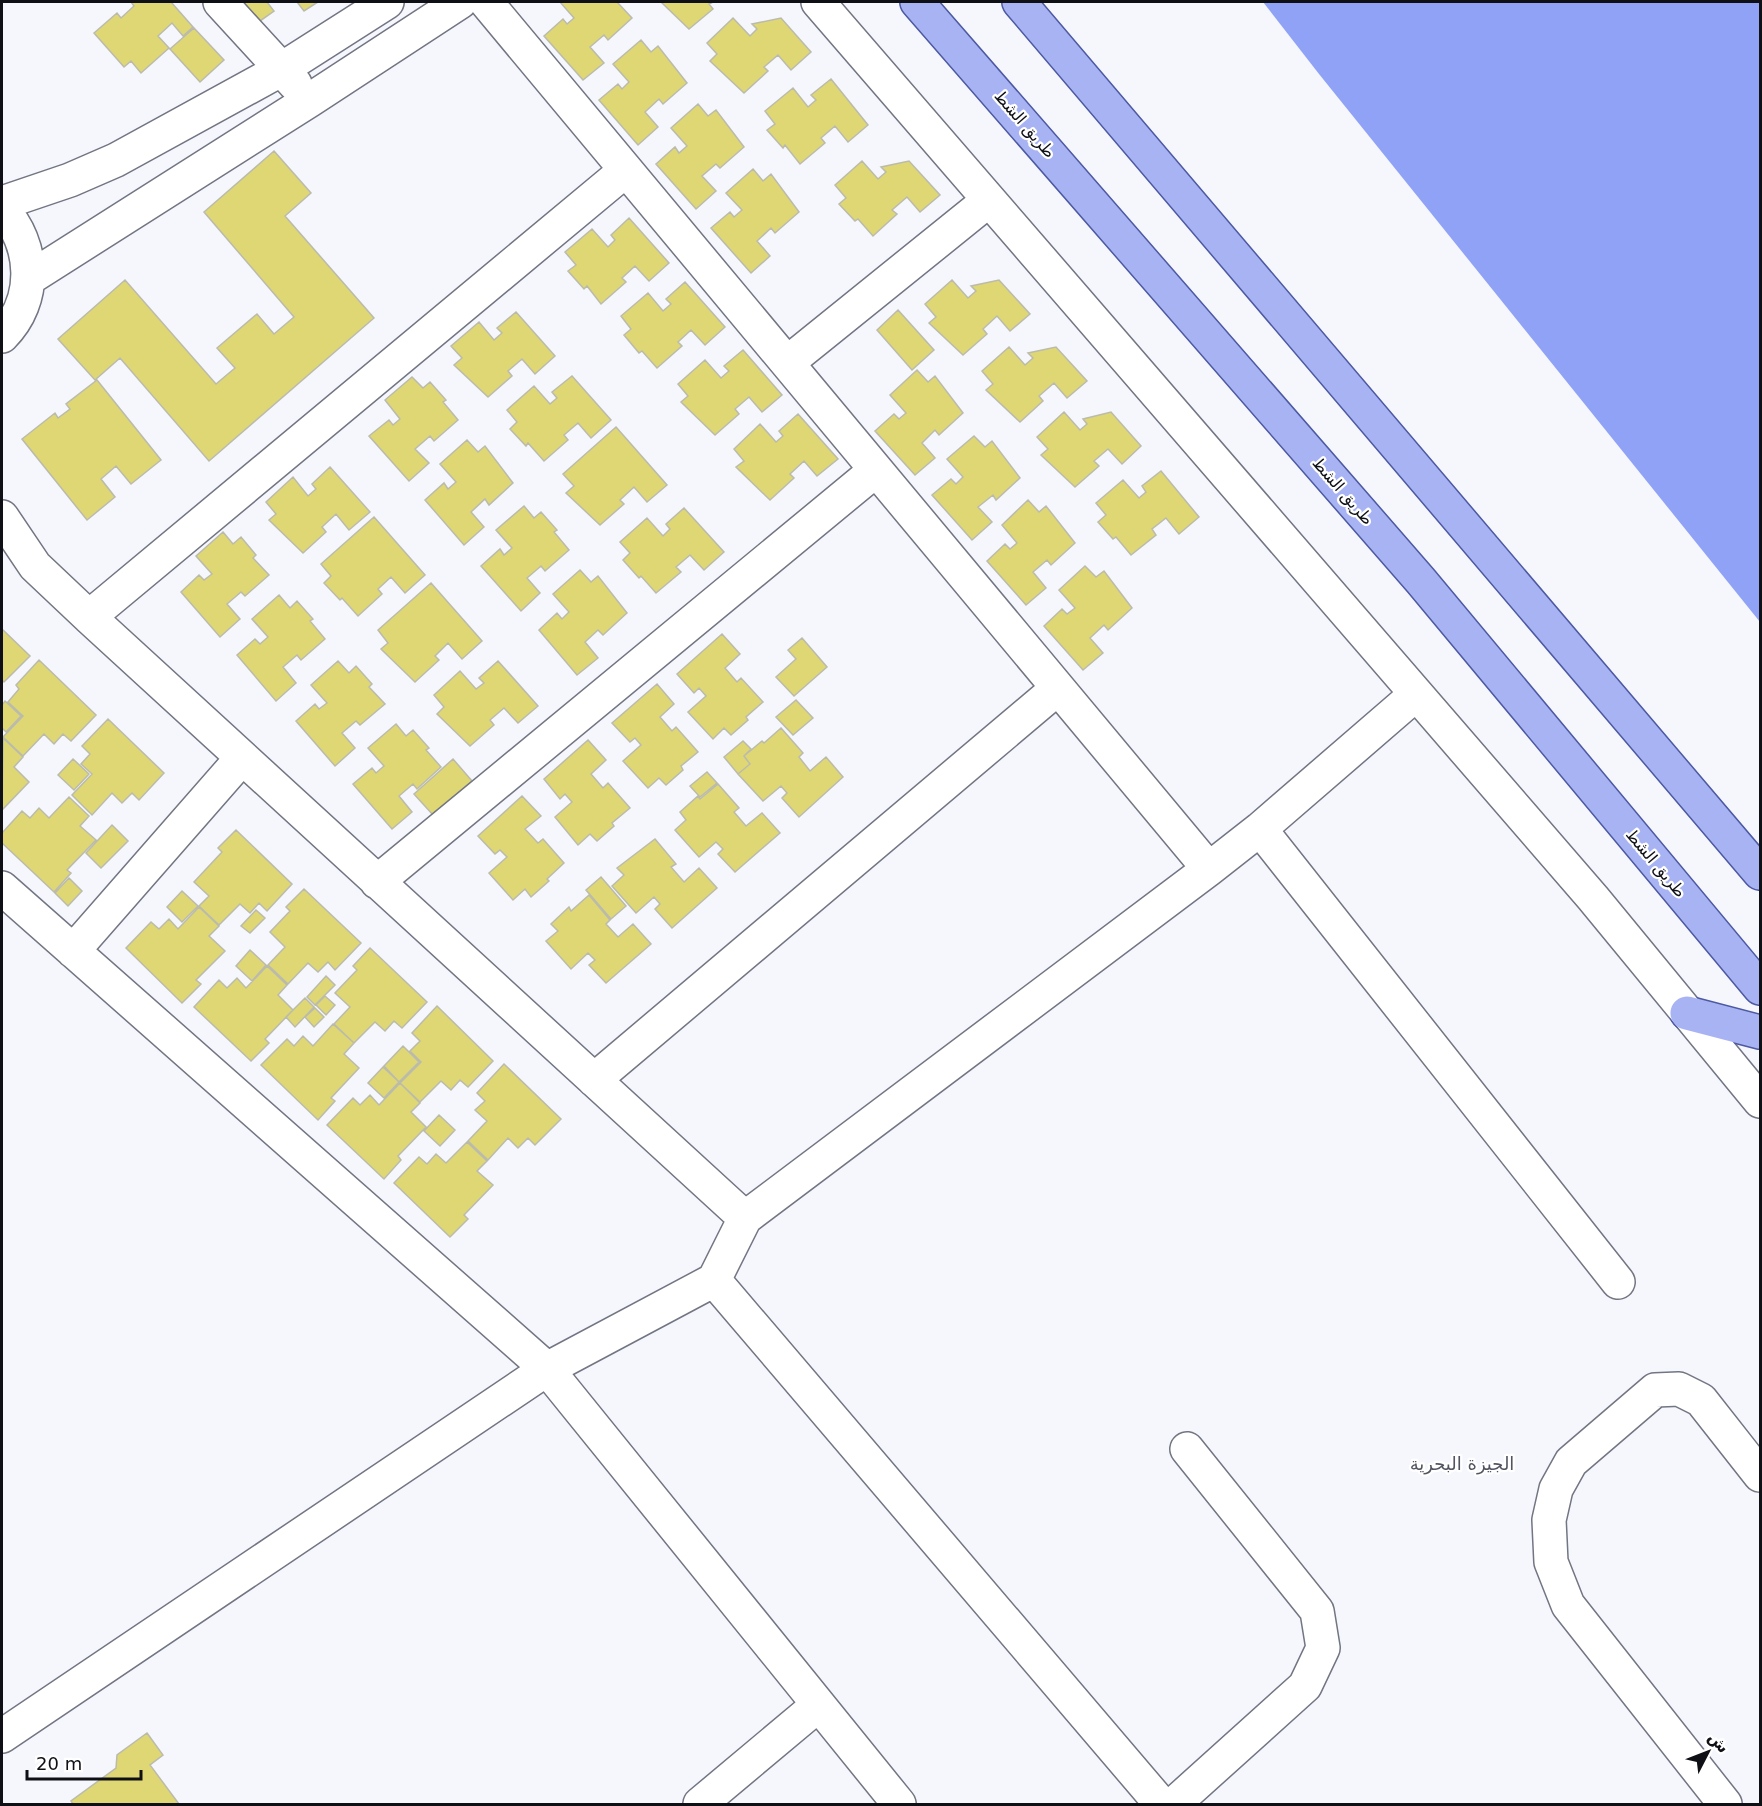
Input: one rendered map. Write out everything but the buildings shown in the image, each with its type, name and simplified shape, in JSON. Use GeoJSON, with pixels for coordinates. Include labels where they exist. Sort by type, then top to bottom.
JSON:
{"type":"FeatureCollection","features":[{"type":"Feature","properties":{"kind":"main road","name":"طريق الشط"},"geometry":{"type":"LineString","coordinates":[[917,2],[1420,581],[1761,988]]}},
{"type":"Feature","properties":{"kind":"main road"},"geometry":{"type":"LineString","coordinates":[[1019,2],[1761,873]]}},
{"type":"Feature","properties":{"kind":"main road"},"geometry":{"type":"LineString","coordinates":[[1688,1013],[1761,1032]]}},
{"type":"Feature","properties":{"kind":"street"},"geometry":{"type":"LineString","coordinates":[[220,2],[310,100]]}},
{"type":"Feature","properties":{"kind":"street"},"geometry":{"type":"LineString","coordinates":[[2,202],[70,180],[116,159],[282,69],[387,2]]}},
{"type":"Feature","properties":{"kind":"street"},"geometry":{"type":"LineString","coordinates":[[28,279],[460,2]]}},
{"type":"Feature","properties":{"kind":"street"},"geometry":{"type":"LineString","coordinates":[[486,2],[1209,869]]}},
{"type":"Feature","properties":{"kind":"street"},"geometry":{"type":"LineString","coordinates":[[818,2],[1415,695],[1593,898],[1761,1101]]}},
{"type":"Feature","properties":{"kind":"street"},"geometry":{"type":"LineString","coordinates":[[89,617],[627,170]]}},
{"type":"Feature","properties":{"kind":"street"},"geometry":{"type":"LineString","coordinates":[[787,363],[989,200]]}},
{"type":"Feature","properties":{"kind":"street"},"geometry":{"type":"LineString","coordinates":[[2,209],[24,245],[28,279],[19,313],[2,336]]}},
{"type":"Feature","properties":{"kind":"street"},"geometry":{"type":"LineString","coordinates":[[377,882],[876,470]]}},
{"type":"Feature","properties":{"kind":"street"},"geometry":{"type":"LineString","coordinates":[[2,517],[35,566],[89,617],[745,1218]]}},
{"type":"Feature","properties":{"kind":"street"},"geometry":{"type":"LineString","coordinates":[[594,1080],[1059,688]]}},
{"type":"Feature","properties":{"kind":"street"},"geometry":{"type":"LineString","coordinates":[[2,1736],[547,1369],[714,1280],[745,1218],[1209,869],[1260,829],[1415,695]]}},
{"type":"Feature","properties":{"kind":"street"},"geometry":{"type":"LineString","coordinates":[[72,951],[242,758]]}},
{"type":"Feature","properties":{"kind":"street"},"geometry":{"type":"LineString","coordinates":[[1260,829],[1618,1282]]}},
{"type":"Feature","properties":{"kind":"street"},"geometry":{"type":"LineString","coordinates":[[2,888],[547,1369],[817,1706],[899,1804]]}},
{"type":"Feature","properties":{"kind":"street"},"geometry":{"type":"LineString","coordinates":[[714,1280],[1161,1804]]}},
{"type":"Feature","properties":{"kind":"street"},"geometry":{"type":"LineString","coordinates":[[1725,1804],[1568,1605],[1551,1562],[1548,1520],[1556,1489],[1571,1462],[1655,1390],[1679,1389],[1701,1400],[1761,1475]]}},
{"type":"Feature","properties":{"kind":"street"},"geometry":{"type":"LineString","coordinates":[[1174,1804],[1305,1686],[1323,1648],[1317,1611],[1186,1449]]}},
{"type":"Feature","properties":{"kind":"street"},"geometry":{"type":"LineString","coordinates":[[700,1804],[817,1706]]}},
{"type":"Feature","properties":{"kind":"water"},"geometry":{"type":"Polygon","coordinates":[[[1263,2],[1760,2],[1760,622],[1319,74],[1263,2]]]}},
{"type":"Feature","properties":{"kind":"district","name":"الجيزة البحرية"},"geometry":{"type":"Point","coordinates":[1462,1463]}}]}
